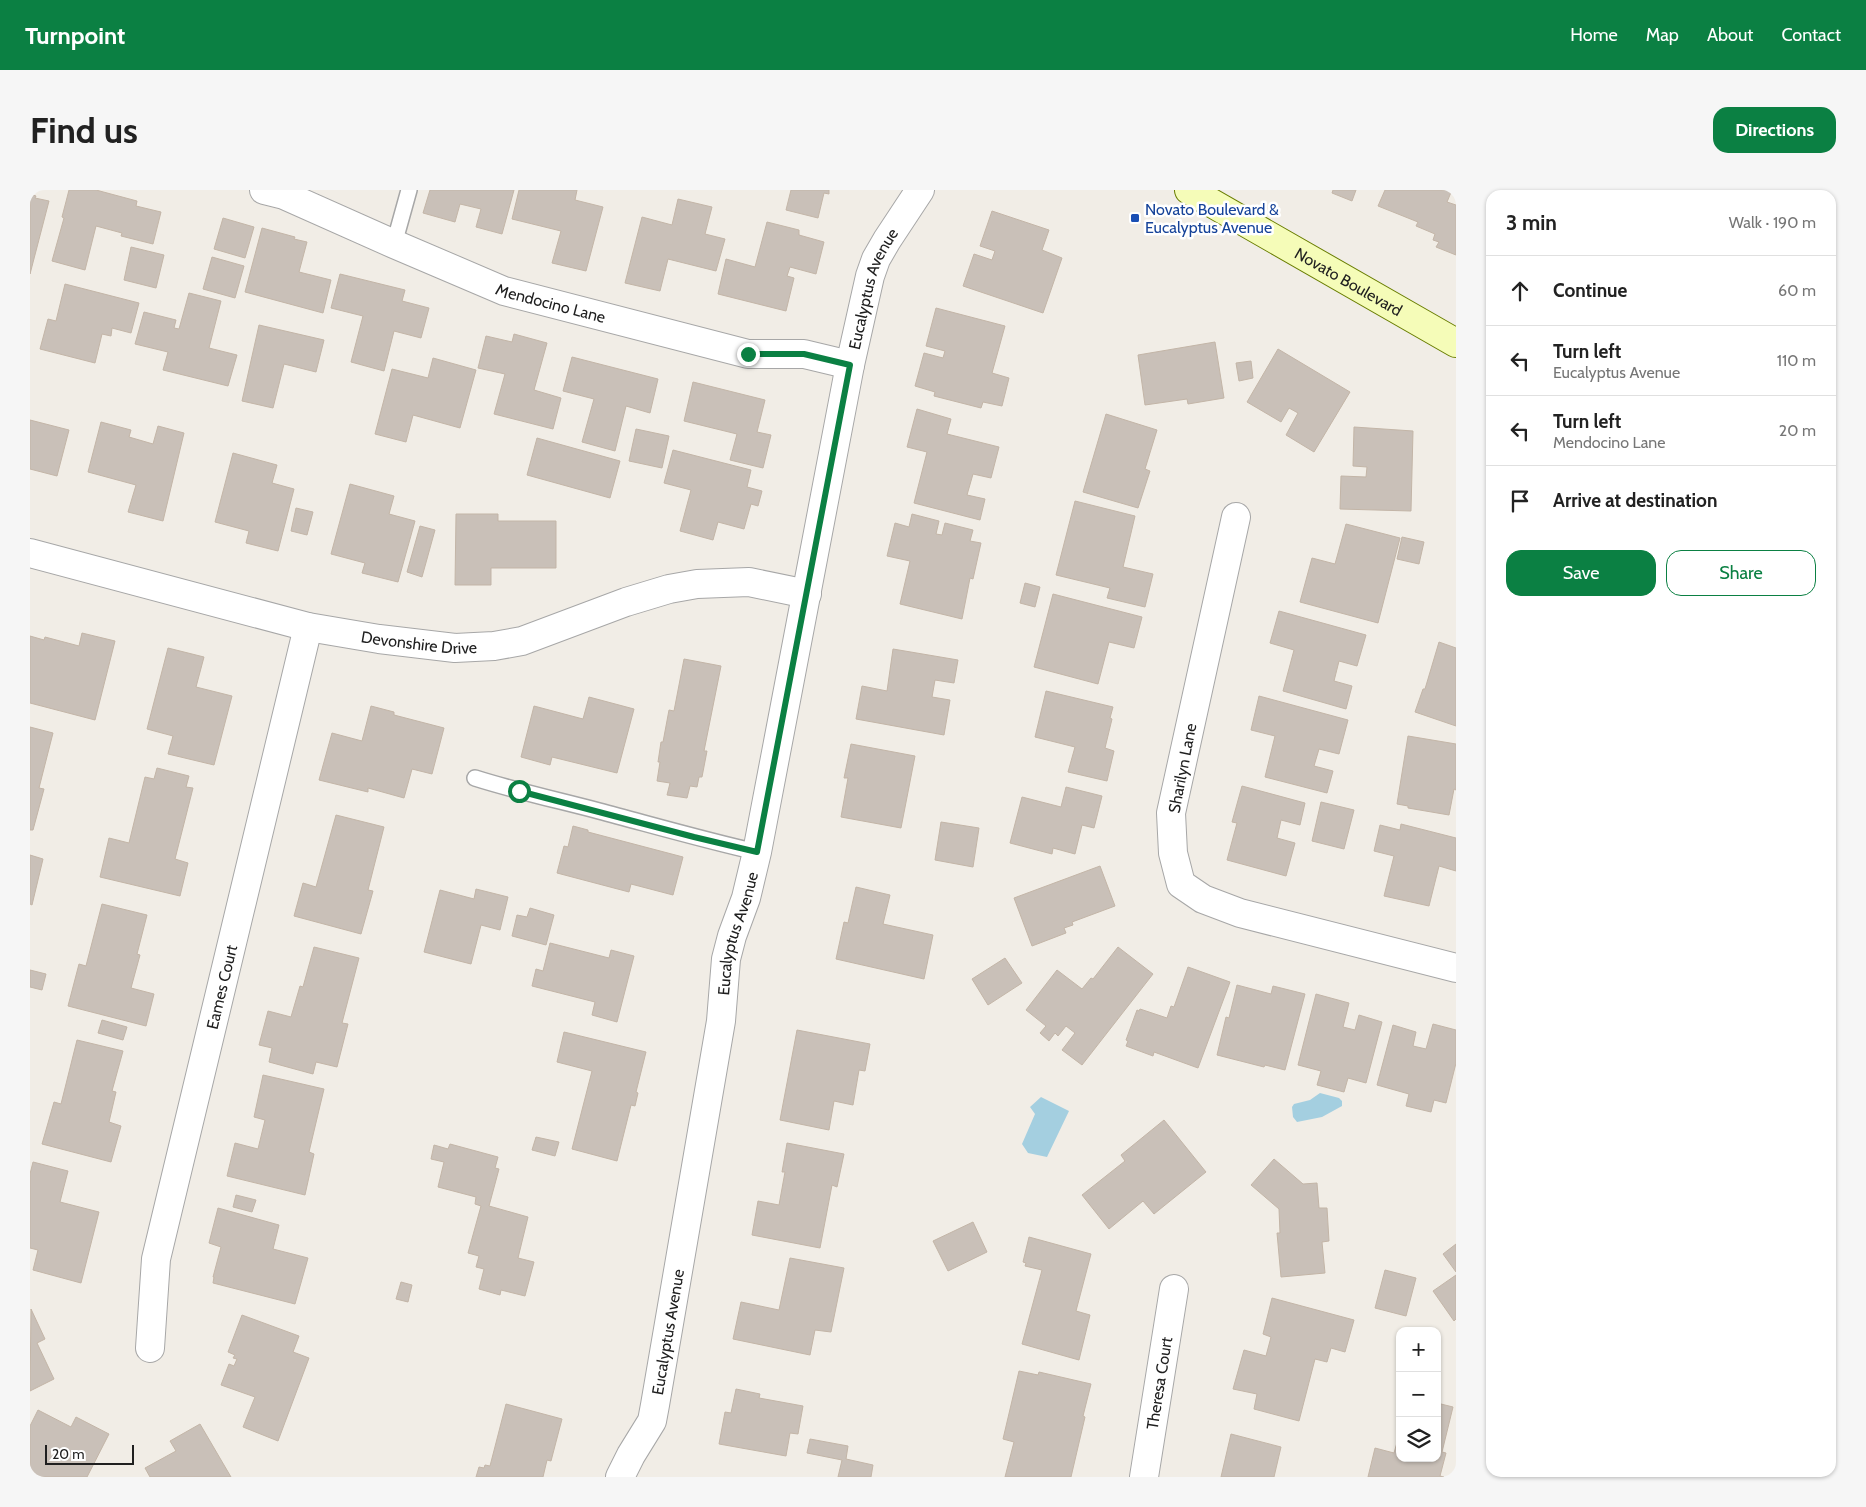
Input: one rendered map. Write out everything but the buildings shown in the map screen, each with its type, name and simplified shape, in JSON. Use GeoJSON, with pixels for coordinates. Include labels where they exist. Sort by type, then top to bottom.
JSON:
{"type":"FeatureCollection","features":[{"type":"Feature","properties":{"kind":"main road","name":"Novato Boulevard"},"geometry":{"type":"LineString","coordinates":[[1202,193],[1456,343]]}},
{"type":"Feature","properties":{"kind":"street","name":"Mendocino Lane"},"geometry":{"type":"LineString","coordinates":[[264,190],[284,195],[504,291],[748,354],[804,354],[850,365]]}},
{"type":"Feature","properties":{"kind":"street","name":"Eucalyptus Avenue"},"geometry":{"type":"LineString","coordinates":[[620,1477],[630,1454],[652,1421],[721,1021],[726,959],[746,898],[757,852],[808,594],[850,365],[870,276],[876,259],[920,190]]}},
{"type":"Feature","properties":{"kind":"street","name":"Sharilyn Lane"},"geometry":{"type":"LineString","coordinates":[[1236,517],[1171,813],[1173,853],[1180,884],[1204,899],[1240,912],[1456,968]]}},
{"type":"Feature","properties":{"kind":"street","name":"Devonshire Drive"},"geometry":{"type":"LineString","coordinates":[[30,553],[308,628],[455,648],[494,646],[522,641],[626,602],[669,589],[707,583],[749,582],[808,594]]}},
{"type":"Feature","properties":{"kind":"street","name":"Eames Court"},"geometry":{"type":"LineString","coordinates":[[150,1348],[156,1259],[308,628]]}},
{"type":"Feature","properties":{"kind":"street","name":"Theresa Court"},"geometry":{"type":"LineString","coordinates":[[1144,1477],[1174,1289]]}},
{"type":"Feature","properties":{"kind":"lane"},"geometry":{"type":"LineString","coordinates":[[394,244],[409,190]]}},
{"type":"Feature","properties":{"kind":"lane"},"geometry":{"type":"LineString","coordinates":[[474,778],[757,852]]}},
{"type":"Feature","properties":{"kind":"water"},"geometry":{"type":"Polygon","coordinates":[[[1320,1093],[1339,1098],[1342,1101],[1342,1106],[1322,1117],[1297,1122],[1293,1117],[1292,1107],[1294,1104],[1310,1100],[1320,1093]]]}},
{"type":"Feature","properties":{"kind":"water"},"geometry":{"type":"Polygon","coordinates":[[[1041,1097],[1069,1111],[1047,1157],[1028,1153],[1022,1144],[1035,1114],[1030,1107],[1041,1097]]]}},
{"type":"Feature","properties":{"kind":"place","name":"Novato Boulevard & Eucalyptus Avenue"},"geometry":{"type":"Point","coordinates":[1135,218]}},
{"type":"Feature","properties":{"kind":"route"},"geometry":{"type":"LineString","coordinates":[[519,791],[757,852],[808,594],[850,365],[804,354],[748,354]]}}]}
